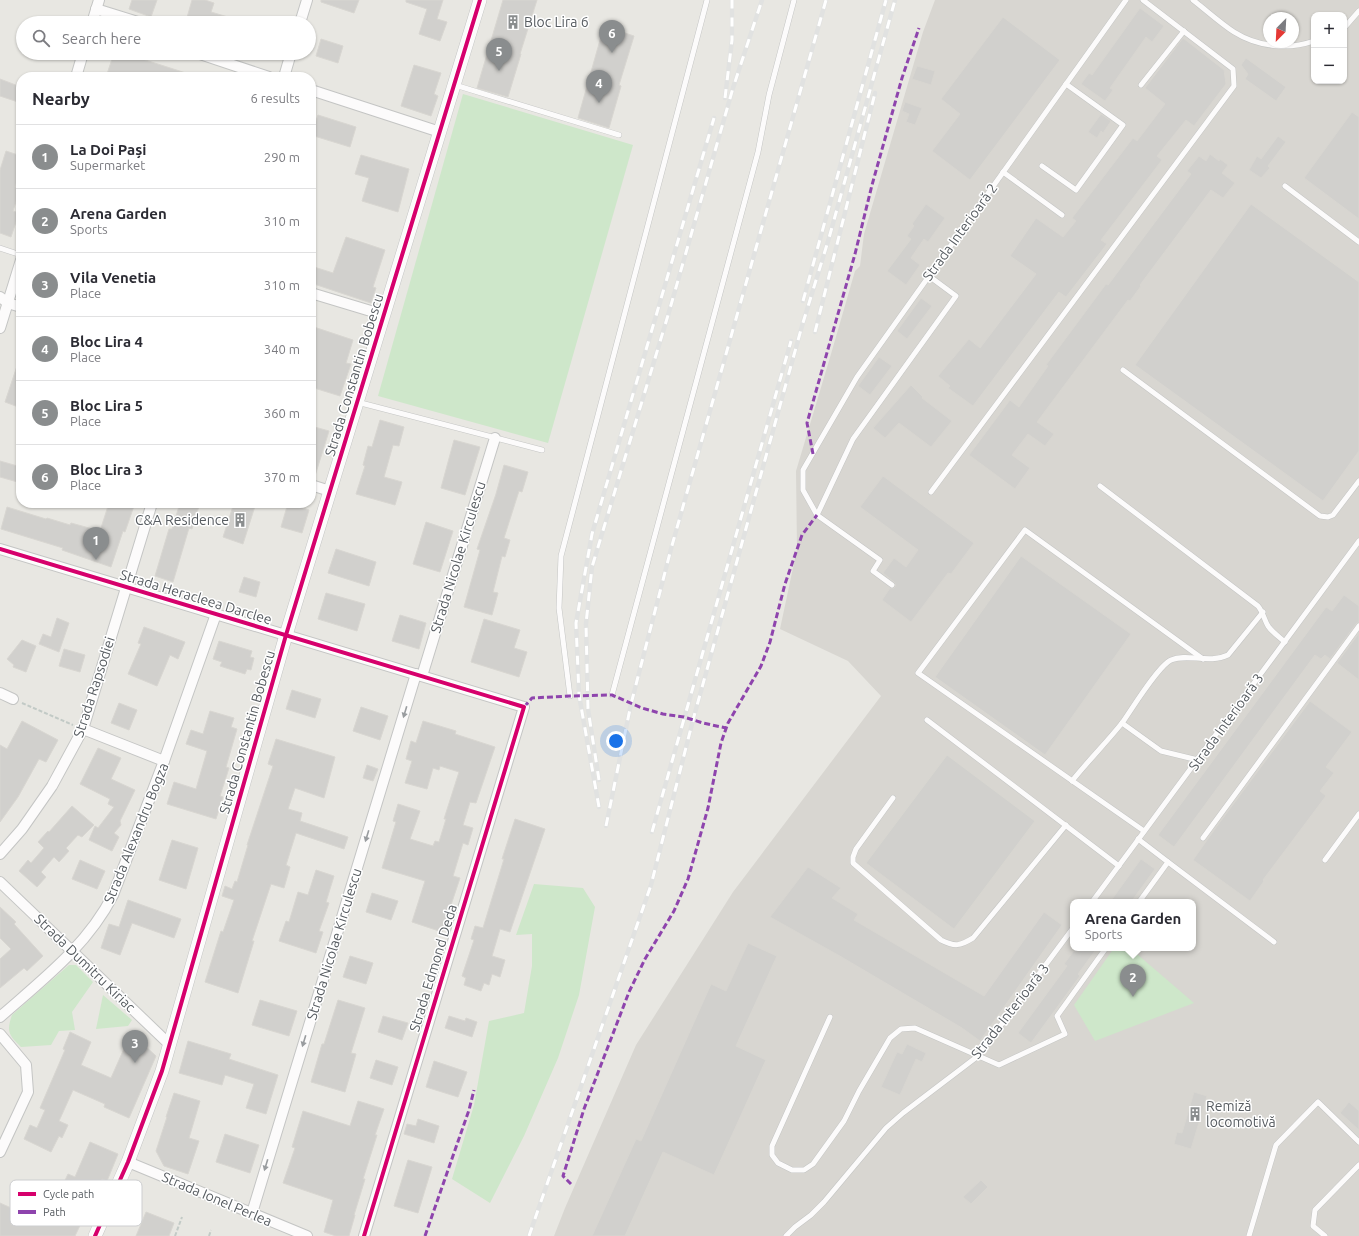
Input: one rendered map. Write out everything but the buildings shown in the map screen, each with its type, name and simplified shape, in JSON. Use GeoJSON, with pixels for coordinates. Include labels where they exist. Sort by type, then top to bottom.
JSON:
{"type":"FeatureCollection","features":[{"type":"Feature","properties":{"kind":"street"},"geometry":{"type":"LineString","coordinates":[[302,16],[307,0]]}},
{"type":"Feature","properties":{"kind":"street","name":"Strada Constantin Bobescu"},"geometry":{"type":"LineString","coordinates":[[120,1180],[162,1072],[286,635],[480,0]]}},
{"type":"Feature","properties":{"kind":"street"},"geometry":{"type":"LineString","coordinates":[[94,16],[97,4],[125,16]]}},
{"type":"Feature","properties":{"kind":"street"},"geometry":{"type":"LineString","coordinates":[[77,72],[81,60]]}},
{"type":"Feature","properties":{"kind":"street"},"geometry":{"type":"LineString","coordinates":[[218,60],[254,72]]}},
{"type":"Feature","properties":{"kind":"street"},"geometry":{"type":"LineString","coordinates":[[285,72],[289,60]]}},
{"type":"Feature","properties":{"kind":"street"},"geometry":{"type":"LineString","coordinates":[[316,92],[440,132]]}},
{"type":"Feature","properties":{"kind":"street"},"geometry":{"type":"LineString","coordinates":[[0,328],[4,300],[16,272]]}},
{"type":"Feature","properties":{"kind":"street"},"geometry":{"type":"LineString","coordinates":[[316,295],[384,315]]}},
{"type":"Feature","properties":{"kind":"street"},"geometry":{"type":"LineString","coordinates":[[4,300],[16,305]]}},
{"type":"Feature","properties":{"kind":"street","name":"Strada Nicolae Kirculescu"},"geometry":{"type":"LineString","coordinates":[[252,1213],[419,675],[495,438]]}},
{"type":"Feature","properties":{"kind":"street"},"geometry":{"type":"LineString","coordinates":[[316,487],[330,491]]}},
{"type":"Feature","properties":{"kind":"street","name":"Strada Rapsodiei"},"geometry":{"type":"LineString","coordinates":[[0,854],[22,828],[52,786],[84,729],[150,508]]}},
{"type":"Feature","properties":{"kind":"street","name":"Strada Heracleea Darclee"},"geometry":{"type":"LineString","coordinates":[[0,549],[524,707]]}},
{"type":"Feature","properties":{"kind":"street","name":"Strada Alexandru Bogza"},"geometry":{"type":"LineString","coordinates":[[0,1017],[73,952],[93,928],[106,909],[113,895],[164,761],[216,614]]}},
{"type":"Feature","properties":{"kind":"street"},"geometry":{"type":"LineString","coordinates":[[0,693],[13,699]]}},
{"type":"Feature","properties":{"kind":"street","name":"Strada Edmond Deda"},"geometry":{"type":"LineString","coordinates":[[364,1236],[524,707]]}},
{"type":"Feature","properties":{"kind":"street"},"geometry":{"type":"LineString","coordinates":[[84,729],[164,761]]}},
{"type":"Feature","properties":{"kind":"street","name":"Strada Dumitru Kiriac"},"geometry":{"type":"LineString","coordinates":[[0,882],[170,1044]]}},
{"type":"Feature","properties":{"kind":"street"},"geometry":{"type":"LineString","coordinates":[[0,1034],[26,1065],[28,1092],[0,1152]]}},
{"type":"Feature","properties":{"kind":"street","name":"Strada Ionel Perlea"},"geometry":{"type":"LineString","coordinates":[[128,1162],[307,1236]]}},
{"type":"Feature","properties":{"kind":"street","name":"Strada Constantin Bobescu"},"geometry":{"type":"LineString","coordinates":[[95,1236],[99,1226]]}},
{"type":"Feature","properties":{"kind":"lane"},"geometry":{"type":"LineString","coordinates":[[570,696],[559,608],[561,556],[707,0]]}},
{"type":"Feature","properties":{"kind":"lane"},"geometry":{"type":"LineString","coordinates":[[612,695],[758,152],[769,95],[794,0]]}},
{"type":"Feature","properties":{"kind":"lane","name":"Strada Interioară 2"},"geometry":{"type":"LineString","coordinates":[[817,515],[803,490],[804,470],[857,377],[1126,0]]}},
{"type":"Feature","properties":{"kind":"lane"},"geometry":{"type":"LineString","coordinates":[[931,492],[1234,86],[1233,69],[1143,0]]}},
{"type":"Feature","properties":{"kind":"lane"},"geometry":{"type":"LineString","coordinates":[[1193,0],[1234,32],[1259,43],[1278,46],[1302,45],[1311,43]]}},
{"type":"Feature","properties":{"kind":"lane"},"geometry":{"type":"LineString","coordinates":[[1347,25],[1359,11]]}},
{"type":"Feature","properties":{"kind":"lane"},"geometry":{"type":"LineString","coordinates":[[1141,85],[1184,31]]}},
{"type":"Feature","properties":{"kind":"lane"},"geometry":{"type":"LineString","coordinates":[[1042,166],[1076,190],[1123,125],[1066,84]]}},
{"type":"Feature","properties":{"kind":"lane"},"geometry":{"type":"LineString","coordinates":[[454,85],[619,135]]}},
{"type":"Feature","properties":{"kind":"lane"},"geometry":{"type":"LineString","coordinates":[[1003,172],[1062,215]]}},
{"type":"Feature","properties":{"kind":"lane"},"geometry":{"type":"LineString","coordinates":[[1285,186],[1359,242]]}},
{"type":"Feature","properties":{"kind":"lane"},"geometry":{"type":"LineString","coordinates":[[0,248],[16,253]]}},
{"type":"Feature","properties":{"kind":"lane"},"geometry":{"type":"LineString","coordinates":[[892,585],[873,571],[880,560],[817,515],[852,439],[956,296],[929,276]]}},
{"type":"Feature","properties":{"kind":"lane"},"geometry":{"type":"LineString","coordinates":[[1123,370],[1320,516],[1328,517],[1333,515],[1359,481]]}},
{"type":"Feature","properties":{"kind":"lane"},"geometry":{"type":"LineString","coordinates":[[357,402],[542,450]]}},
{"type":"Feature","properties":{"kind":"lane"},"geometry":{"type":"LineString","coordinates":[[1100,486],[1258,606],[1263,612],[1272,631],[1285,642]]}},
{"type":"Feature","properties":{"kind":"lane"},"geometry":{"type":"LineString","coordinates":[[1144,831],[918,673],[1025,530],[1203,659]]}},
{"type":"Feature","properties":{"kind":"lane","name":"Strada Interioară 3"},"geometry":{"type":"LineString","coordinates":[[1094,899],[1359,541]]}},
{"type":"Feature","properties":{"kind":"lane"},"geometry":{"type":"LineString","coordinates":[[1072,781],[1122,723],[1160,670],[1169,661],[1178,658],[1220,659],[1228,655],[1263,612]]}},
{"type":"Feature","properties":{"kind":"lane"},"geometry":{"type":"LineString","coordinates":[[1202,838],[1359,626]]}},
{"type":"Feature","properties":{"kind":"lane"},"geometry":{"type":"LineString","coordinates":[[927,720],[1119,866]]}},
{"type":"Feature","properties":{"kind":"lane"},"geometry":{"type":"LineString","coordinates":[[1122,723],[1162,751],[1198,760]]}},
{"type":"Feature","properties":{"kind":"lane"},"geometry":{"type":"LineString","coordinates":[[893,798],[856,849],[853,857],[853,863],[941,940],[952,945],[963,944],[973,938],[1066,825]]}},
{"type":"Feature","properties":{"kind":"lane"},"geometry":{"type":"LineString","coordinates":[[1325,860],[1359,814]]}},
{"type":"Feature","properties":{"kind":"lane"},"geometry":{"type":"LineString","coordinates":[[1138,839],[1274,942]]}},
{"type":"Feature","properties":{"kind":"lane"},"geometry":{"type":"LineString","coordinates":[[1141,899],[1168,862]]}},
{"type":"Feature","properties":{"kind":"lane","name":"Strada Interioară 3"},"geometry":{"type":"LineString","coordinates":[[786,1236],[811,1215],[829,1196],[886,1128],[903,1113],[978,1056],[1070,932]]}},
{"type":"Feature","properties":{"kind":"lane"},"geometry":{"type":"LineString","coordinates":[[830,1017],[772,1146],[772,1155],[778,1163],[792,1170],[804,1170],[813,1164],[844,1121],[859,1091],[890,1038],[901,1029],[915,1028],[999,1065],[1065,1034],[1057,1016],[1104,951]]}},
{"type":"Feature","properties":{"kind":"lane"},"geometry":{"type":"LineString","coordinates":[[1249,1236],[1276,1145],[1318,1102],[1359,1142]]}},
{"type":"Feature","properties":{"kind":"lane"},"geometry":{"type":"LineString","coordinates":[[1325,1236],[1313,1226],[1315,1210],[1359,1165]]}},
{"type":"Feature","properties":{"kind":"path"},"geometry":{"type":"LineString","coordinates":[[13,699],[84,729]]}},
{"type":"Feature","properties":{"kind":"path"},"geometry":{"type":"LineString","coordinates":[[174,1236],[182,1217]]}},
{"type":"Feature","properties":{"kind":"path"},"geometry":{"type":"LineString","coordinates":[[209,1236],[211,1230]]}},
{"type":"Feature","properties":{"kind":"shaded area"},"geometry":{"type":"Polygon","coordinates":[[[935,0],[1359,0],[1359,1236],[554,1236],[636,1045],[733,892],[881,696],[848,661],[780,629],[797,549],[796,471],[855,271],[860,266],[864,234],[923,32],[935,0]]]}},
{"type":"Feature","properties":{"kind":"green space"},"geometry":{"type":"Polygon","coordinates":[[[463,94],[633,145],[548,443],[378,396],[463,94]]]}},
{"type":"Feature","properties":{"kind":"green space"},"geometry":{"type":"Polygon","coordinates":[[[534,884],[583,888],[595,907],[579,995],[558,1058],[524,1136],[490,1203],[452,1179],[474,1105],[489,1021],[524,1013],[532,966],[532,934],[516,935],[534,884]]]}},
{"type":"Feature","properties":{"kind":"green space"},"geometry":{"type":"Polygon","coordinates":[[[1112,951],[1133,951],[1194,1003],[1095,1041],[1074,1005],[1112,951]]]}},
{"type":"Feature","properties":{"kind":"green space"},"geometry":{"type":"Polygon","coordinates":[[[69,965],[76,965],[93,982],[72,1012],[75,1030],[59,1031],[51,1045],[21,1047],[10,1033],[9,1025],[12,1015],[69,965]]]}},
{"type":"Feature","properties":{"kind":"green space"},"geometry":{"type":"Polygon","coordinates":[[[103,995],[132,1020],[128,1026],[96,1029],[103,995]]]}},
{"type":"Feature","properties":{"kind":"railway"},"geometry":{"type":"LineString","coordinates":[[725,98],[732,40],[732,0]]}},
{"type":"Feature","properties":{"kind":"railway"},"geometry":{"type":"LineString","coordinates":[[599,780],[588,709],[586,624],[592,567],[669,312],[733,88],[762,0]]}},
{"type":"Feature","properties":{"kind":"railway"},"geometry":{"type":"LineString","coordinates":[[606,826],[631,704],[671,549],[826,0]]}},
{"type":"Feature","properties":{"kind":"railway"},"geometry":{"type":"LineString","coordinates":[[803,301],[886,0]]}},
{"type":"Feature","properties":{"kind":"railway"},"geometry":{"type":"LineString","coordinates":[[529,1236],[651,885],[693,720],[802,326],[829,238],[895,0]]}},
{"type":"Feature","properties":{"kind":"railway"},"geometry":{"type":"LineString","coordinates":[[815,332],[875,93]]}},
{"type":"Feature","properties":{"kind":"railway"},"geometry":{"type":"LineString","coordinates":[[599,807],[579,695],[576,623],[592,534],[714,118]]}},
{"type":"Feature","properties":{"kind":"railway"},"geometry":{"type":"LineString","coordinates":[[652,832],[791,341]]}},
{"type":"Feature","properties":{"kind":"marked path"},"geometry":{"type":"LineString","coordinates":[[813,454],[807,423],[855,254],[872,185],[902,78],[919,28]]}},
{"type":"Feature","properties":{"kind":"marked path"},"geometry":{"type":"LineString","coordinates":[[571,1184],[563,1176],[584,1109],[629,992],[645,959],[674,911],[688,879],[708,808],[721,743],[728,723],[761,666],[770,642],[785,584],[802,535],[817,515]]}},
{"type":"Feature","properties":{"kind":"marked path"},"geometry":{"type":"LineString","coordinates":[[524,707],[532,698],[612,695],[642,708],[726,728]]}},
{"type":"Feature","properties":{"kind":"marked path"},"geometry":{"type":"LineString","coordinates":[[425,1236],[469,1110],[474,1090]]}},
{"type":"Feature","properties":{"kind":"cycle path"},"geometry":{"type":"LineString","coordinates":[[120,1180],[162,1071],[286,635],[480,0]]}},
{"type":"Feature","properties":{"kind":"cycle path"},"geometry":{"type":"LineString","coordinates":[[0,549],[524,707],[364,1236]]}},
{"type":"Feature","properties":{"kind":"cycle path"},"geometry":{"type":"LineString","coordinates":[[95,1236],[99,1226]]}},
{"type":"Feature","properties":{"kind":"place","name":"Bloc Lira 6"},"geometry":{"type":"Point","coordinates":[513,22]}},
{"type":"Feature","properties":{"kind":"place","name":"Bloc Lira 3"},"geometry":{"type":"Point","coordinates":[612,53]}},
{"type":"Feature","properties":{"kind":"place","name":"Bloc Lira 5"},"geometry":{"type":"Point","coordinates":[499,71]}},
{"type":"Feature","properties":{"kind":"place","name":"Bloc Lira 4"},"geometry":{"type":"Point","coordinates":[599,103]}},
{"type":"Feature","properties":{"kind":"place","name":"C&A Residence"},"geometry":{"type":"Point","coordinates":[240,520]}},
{"type":"Feature","properties":{"kind":"place","name":"La Doi Pași"},"geometry":{"type":"Point","coordinates":[96,560]}},
{"type":"Feature","properties":{"kind":"place","name":"Arena Garden"},"geometry":{"type":"Point","coordinates":[1133,997]}},
{"type":"Feature","properties":{"kind":"place","name":"Vila Venetia"},"geometry":{"type":"Point","coordinates":[135,1063]}},
{"type":"Feature","properties":{"kind":"place","name":"Remiză locomotivă"},"geometry":{"type":"Point","coordinates":[1195,1114]}}]}
